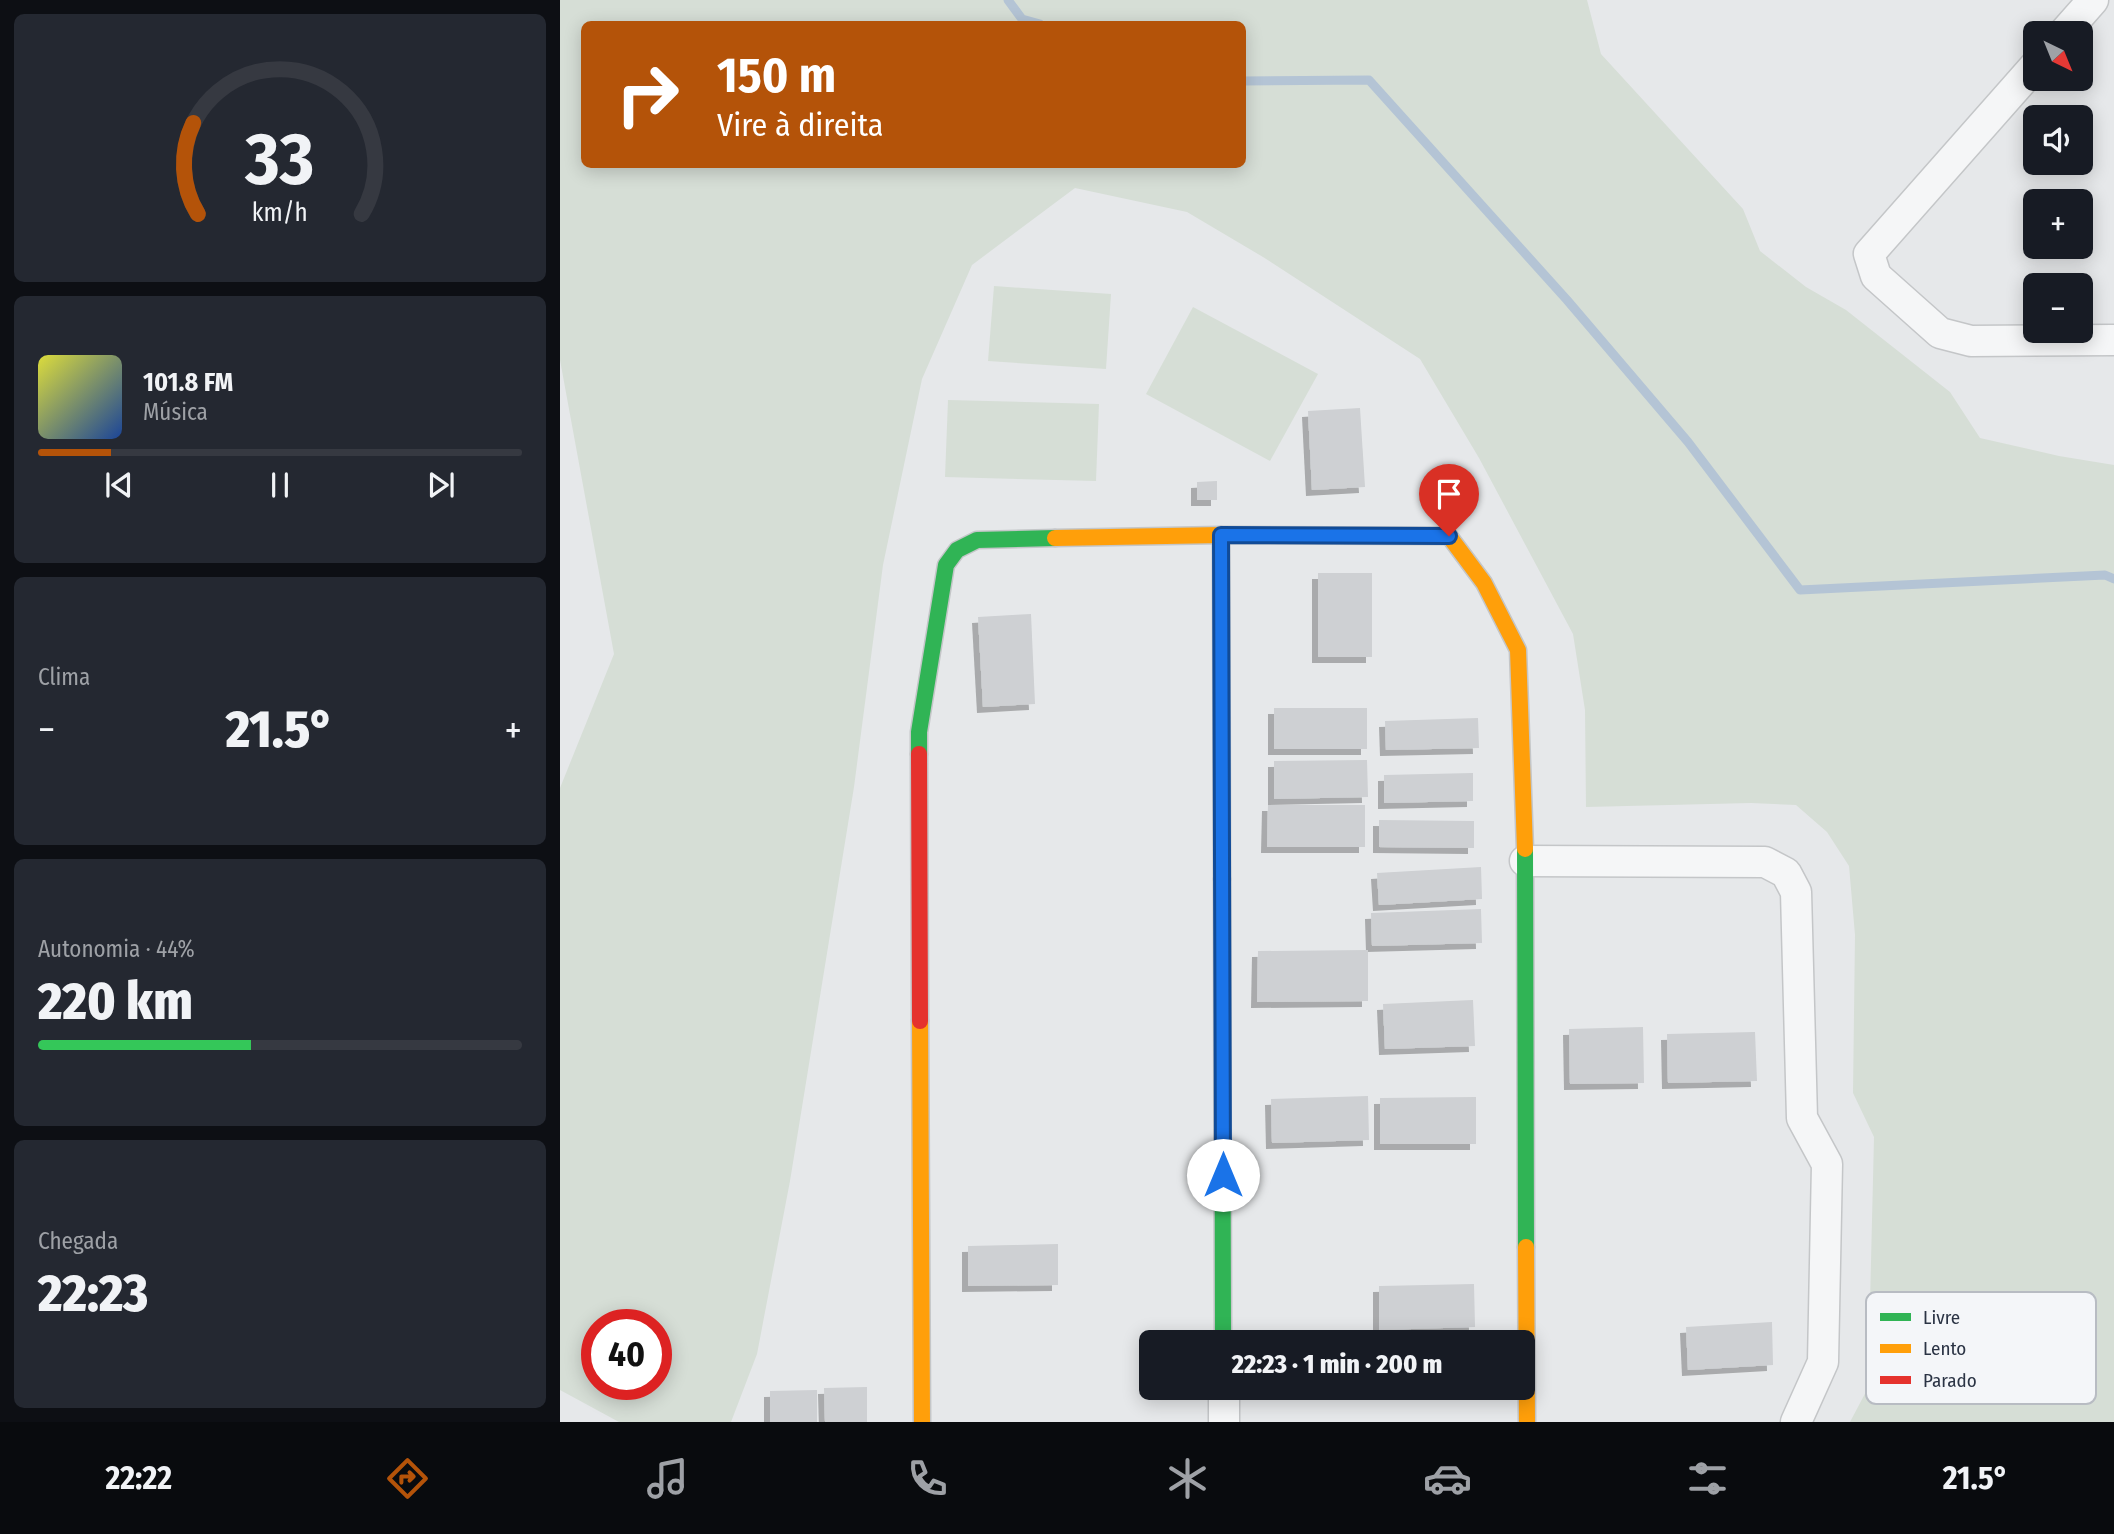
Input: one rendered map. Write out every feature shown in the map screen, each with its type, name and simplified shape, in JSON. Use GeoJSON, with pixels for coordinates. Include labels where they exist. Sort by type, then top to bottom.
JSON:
{"type":"FeatureCollection","features":[{"type":"Feature","properties":{"kind":"street"},"geometry":{"type":"LineString","coordinates":[[2075,21],[2094,0]]}},
{"type":"Feature","properties":{"kind":"street"},"geometry":{"type":"LineString","coordinates":[[2023,80],[1869,254],[1876,276],[1940,333],[1971,341],[2114,340]]}},
{"type":"Feature","properties":{"kind":"street"},"geometry":{"type":"LineString","coordinates":[[1221,535],[1223,1330]]}},
{"type":"Feature","properties":{"kind":"street"},"geometry":{"type":"LineString","coordinates":[[922,1422],[919,732],[946,565],[957,550],[977,540],[1221,535],[1449,536],[1485,583],[1518,650],[1525,861],[1527,1422]]}},
{"type":"Feature","properties":{"kind":"street"},"geometry":{"type":"LineString","coordinates":[[1525,861],[1765,862],[1786,873],[1796,892],[1802,1118],[1827,1164],[1822,1363],[1796,1422]]}},
{"type":"Feature","properties":{"kind":"street"},"geometry":{"type":"LineString","coordinates":[[1224,1400],[1224,1422]]}},
{"type":"Feature","properties":{"kind":"shaded area"},"geometry":{"type":"Polygon","coordinates":[[[560,0],[1587,0],[1601,54],[1743,209],[1760,251],[1806,287],[1846,310],[1950,392],[1980,438],[2114,465],[2114,1422],[1850,1422],[1866,1392],[1866,1404],[2096,1404],[2096,1292],[1870,1292],[1874,1137],[1853,1093],[1855,935],[1849,866],[1827,832],[1796,805],[1751,803],[1586,807],[1585,710],[1573,634],[1479,458],[1420,359],[1263,257],[1187,212],[1075,188],[972,265],[922,379],[883,565],[854,787],[790,1181],[757,1354],[731,1422],[619,1422],[560,1390],[560,788],[614,654],[560,360],[560,0]]]}},
{"type":"Feature","properties":{"kind":"shaded area"},"geometry":{"type":"Polygon","coordinates":[[[994,286],[1111,294],[1106,369],[988,361],[994,286]]]}},
{"type":"Feature","properties":{"kind":"shaded area"},"geometry":{"type":"Polygon","coordinates":[[[1193,307],[1318,374],[1270,461],[1146,394],[1193,307]]]}},
{"type":"Feature","properties":{"kind":"shaded area"},"geometry":{"type":"Polygon","coordinates":[[[948,400],[1099,404],[1096,481],[945,477],[948,400]]]}},
{"type":"Feature","properties":{"kind":"building"},"geometry":{"type":"Polygon","coordinates":[[[1360,408],[1365,487],[1312,490],[1308,411],[1360,408]]]}},
{"type":"Feature","properties":{"kind":"building"},"geometry":{"type":"Polygon","coordinates":[[[1217,481],[1217,500],[1197,500],[1197,482],[1217,481]]]}},
{"type":"Feature","properties":{"kind":"building"},"geometry":{"type":"Polygon","coordinates":[[[1318,573],[1372,573],[1372,657],[1318,657],[1318,573]]]}},
{"type":"Feature","properties":{"kind":"building"},"geometry":{"type":"Polygon","coordinates":[[[1031,614],[1035,704],[983,707],[978,617],[1031,614]]]}},
{"type":"Feature","properties":{"kind":"building"},"geometry":{"type":"Polygon","coordinates":[[[1274,708],[1367,708],[1367,749],[1274,749],[1274,708]]]}},
{"type":"Feature","properties":{"kind":"building"},"geometry":{"type":"Polygon","coordinates":[[[1478,718],[1479,748],[1386,750],[1385,721],[1478,718]]]}},
{"type":"Feature","properties":{"kind":"building"},"geometry":{"type":"Polygon","coordinates":[[[1367,760],[1368,797],[1274,799],[1274,761],[1367,760]]]}},
{"type":"Feature","properties":{"kind":"building"},"geometry":{"type":"Polygon","coordinates":[[[1473,773],[1473,801],[1384,803],[1384,775],[1473,773]]]}},
{"type":"Feature","properties":{"kind":"building"},"geometry":{"type":"Polygon","coordinates":[[[1268,805],[1365,805],[1365,847],[1267,847],[1268,805]]]}},
{"type":"Feature","properties":{"kind":"building"},"geometry":{"type":"Polygon","coordinates":[[[1379,820],[1474,821],[1474,848],[1379,847],[1379,820]]]}},
{"type":"Feature","properties":{"kind":"building"},"geometry":{"type":"Polygon","coordinates":[[[1481,867],[1482,899],[1379,905],[1377,873],[1481,867]]]}},
{"type":"Feature","properties":{"kind":"building"},"geometry":{"type":"Polygon","coordinates":[[[1481,909],[1482,943],[1372,946],[1371,913],[1481,909]]]}},
{"type":"Feature","properties":{"kind":"building"},"geometry":{"type":"Polygon","coordinates":[[[1368,950],[1368,1001],[1257,1002],[1258,951],[1368,950]]]}},
{"type":"Feature","properties":{"kind":"building"},"geometry":{"type":"Polygon","coordinates":[[[1473,1000],[1475,1046],[1385,1049],[1383,1004],[1473,1000]]]}},
{"type":"Feature","properties":{"kind":"building"},"geometry":{"type":"Polygon","coordinates":[[[1643,1027],[1644,1083],[1570,1084],[1569,1029],[1643,1027]]]}},
{"type":"Feature","properties":{"kind":"building"},"geometry":{"type":"Polygon","coordinates":[[[1755,1032],[1757,1081],[1668,1083],[1667,1034],[1755,1032]]]}},
{"type":"Feature","properties":{"kind":"building"},"geometry":{"type":"Polygon","coordinates":[[[1368,1096],[1369,1140],[1272,1143],[1271,1099],[1368,1096]]]}},
{"type":"Feature","properties":{"kind":"building"},"geometry":{"type":"Polygon","coordinates":[[[1476,1097],[1476,1144],[1380,1144],[1380,1098],[1476,1097]]]}},
{"type":"Feature","properties":{"kind":"building"},"geometry":{"type":"Polygon","coordinates":[[[1058,1244],[1058,1285],[968,1286],[968,1246],[1058,1244]]]}},
{"type":"Feature","properties":{"kind":"building"},"geometry":{"type":"Polygon","coordinates":[[[1474,1284],[1475,1327],[1379,1330],[1379,1286],[1474,1284]]]}},
{"type":"Feature","properties":{"kind":"building"},"geometry":{"type":"Polygon","coordinates":[[[1772,1322],[1773,1365],[1688,1370],[1686,1327],[1772,1322]]]}},
{"type":"Feature","properties":{"kind":"building"},"geometry":{"type":"Polygon","coordinates":[[[867,1387],[867,1422],[825,1422],[824,1388],[867,1387]]]}},
{"type":"Feature","properties":{"kind":"building"},"geometry":{"type":"Polygon","coordinates":[[[817,1390],[817,1422],[770,1422],[770,1391],[817,1390]]]}},
{"type":"Feature","properties":{"kind":"waterway"},"geometry":{"type":"LineString","coordinates":[[1008,0],[1022,19],[1029,21]]}},
{"type":"Feature","properties":{"kind":"waterway"},"geometry":{"type":"LineString","coordinates":[[1246,81],[1369,80],[1567,300],[1688,442],[1800,590],[2105,575],[2114,579]]}},
{"type":"Feature","properties":{"kind":"traffic: fast"},"geometry":{"type":"LineString","coordinates":[[919,754],[919,732],[946,565],[957,550],[977,540],[1055,538]]}},
{"type":"Feature","properties":{"kind":"traffic: fast"},"geometry":{"type":"LineString","coordinates":[[1525,849],[1526,1247]]}},
{"type":"Feature","properties":{"kind":"traffic: fast"},"geometry":{"type":"LineString","coordinates":[[1222,879],[1223,1330]]}},
{"type":"Feature","properties":{"kind":"traffic: slow"},"geometry":{"type":"LineString","coordinates":[[1221,535],[1449,536],[1484,583],[1518,650],[1525,849]]}},
{"type":"Feature","properties":{"kind":"traffic: slow"},"geometry":{"type":"LineString","coordinates":[[1055,538],[1221,535],[1222,879]]}},
{"type":"Feature","properties":{"kind":"traffic: slow"},"geometry":{"type":"LineString","coordinates":[[920,1021],[922,1422]]}},
{"type":"Feature","properties":{"kind":"traffic: slow"},"geometry":{"type":"LineString","coordinates":[[1526,1247],[1527,1422]]}},
{"type":"Feature","properties":{"kind":"traffic: jam"},"geometry":{"type":"LineString","coordinates":[[919,754],[920,1021]]}},
{"type":"Feature","properties":{"kind":"route"},"geometry":{"type":"LineString","coordinates":[[1223,1175],[1221,535],[1449,536]]}}]}
